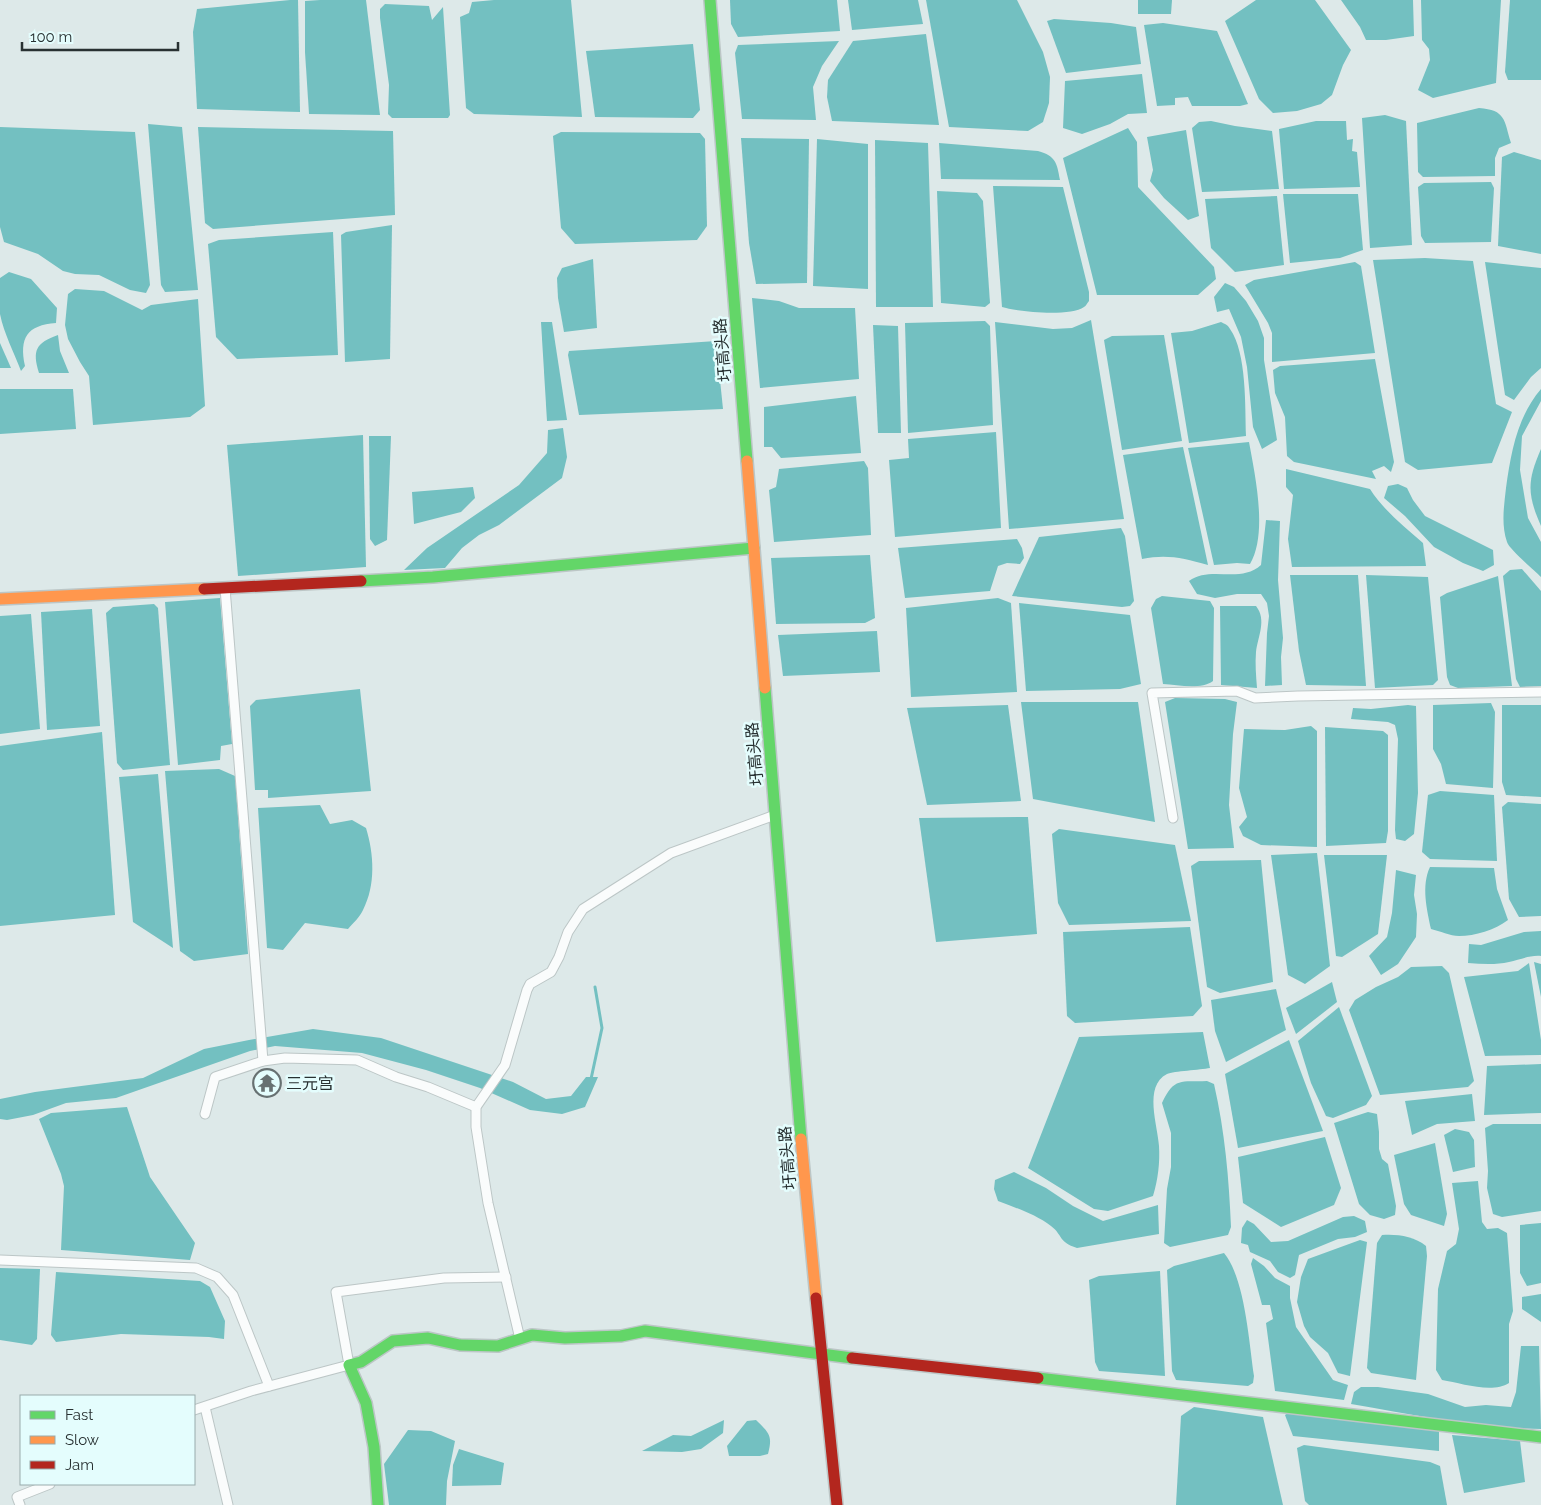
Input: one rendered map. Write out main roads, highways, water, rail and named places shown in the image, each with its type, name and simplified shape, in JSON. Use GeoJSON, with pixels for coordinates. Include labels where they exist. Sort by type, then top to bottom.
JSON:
{"type":"FeatureCollection","features":[{"type":"Feature","properties":{"kind":"water"},"geometry":{"type":"Polygon","coordinates":[[[298,0],[300,112],[197,109],[193,32],[197,9],[298,0]]]}},
{"type":"Feature","properties":{"kind":"water"},"geometry":{"type":"Polygon","coordinates":[[[366,0],[380,115],[309,114],[305,52],[305,1],[366,0]]]}},
{"type":"Feature","properties":{"kind":"water"},"geometry":{"type":"Polygon","coordinates":[[[494,0],[571,0],[582,117],[474,114],[466,108],[460,17],[469,13],[472,2],[494,0]]]}},
{"type":"Feature","properties":{"kind":"water"},"geometry":{"type":"Polygon","coordinates":[[[730,0],[837,0],[840,31],[738,37],[731,24],[730,0]]]}},
{"type":"Feature","properties":{"kind":"water"},"geometry":{"type":"Polygon","coordinates":[[[848,0],[918,0],[923,24],[852,30],[848,0]]]}},
{"type":"Feature","properties":{"kind":"water"},"geometry":{"type":"Polygon","coordinates":[[[926,0],[1017,0],[1043,52],[1050,77],[1049,103],[1043,122],[1028,131],[949,127],[926,0]]]}},
{"type":"Feature","properties":{"kind":"water"},"geometry":{"type":"Polygon","coordinates":[[[1138,0],[1172,0],[1171,14],[1138,14],[1138,0]]]}},
{"type":"Feature","properties":{"kind":"water"},"geometry":{"type":"Polygon","coordinates":[[[1256,0],[1315,0],[1351,50],[1343,65],[1332,95],[1321,104],[1297,111],[1273,113],[1259,99],[1225,21],[1256,0]]]}},
{"type":"Feature","properties":{"kind":"water"},"geometry":{"type":"Polygon","coordinates":[[[1341,0],[1413,0],[1414,36],[1386,40],[1366,40],[1360,27],[1341,0]]]}},
{"type":"Feature","properties":{"kind":"water"},"geometry":{"type":"Polygon","coordinates":[[[1421,0],[1501,0],[1496,83],[1433,98],[1418,90],[1430,60],[1429,49],[1422,40],[1421,0]]]}},
{"type":"Feature","properties":{"kind":"water"},"geometry":{"type":"Polygon","coordinates":[[[1510,0],[1541,0],[1541,80],[1508,80],[1505,72],[1510,0]]]}},
{"type":"Feature","properties":{"kind":"water"},"geometry":{"type":"Polygon","coordinates":[[[385,4],[429,6],[432,20],[443,7],[450,115],[448,118],[392,118],[388,114],[389,85],[380,18],[380,9],[385,4]]]}},
{"type":"Feature","properties":{"kind":"water"},"geometry":{"type":"Polygon","coordinates":[[[1054,19],[1111,23],[1136,27],[1141,64],[1066,73],[1047,21],[1054,19]]]}},
{"type":"Feature","properties":{"kind":"water"},"geometry":{"type":"Polygon","coordinates":[[[1163,23],[1217,31],[1248,104],[1240,106],[1192,106],[1188,97],[1175,98],[1175,105],[1157,106],[1144,25],[1163,23]]]}},
{"type":"Feature","properties":{"kind":"water"},"geometry":{"type":"Polygon","coordinates":[[[926,34],[939,125],[832,121],[827,97],[828,80],[853,41],[926,34]]]}},
{"type":"Feature","properties":{"kind":"water"},"geometry":{"type":"Polygon","coordinates":[[[839,41],[822,66],[813,87],[816,120],[742,119],[735,53],[738,45],[839,41]]]}},
{"type":"Feature","properties":{"kind":"water"},"geometry":{"type":"Polygon","coordinates":[[[693,44],[700,110],[693,118],[595,117],[586,51],[693,44]]]}},
{"type":"Feature","properties":{"kind":"water"},"geometry":{"type":"Polygon","coordinates":[[[1142,74],[1147,113],[1128,114],[1110,124],[1082,134],[1063,128],[1065,81],[1142,74]]]}},
{"type":"Feature","properties":{"kind":"water"},"geometry":{"type":"Polygon","coordinates":[[[1479,108],[1488,109],[1499,114],[1505,122],[1511,143],[1499,148],[1495,158],[1495,176],[1423,177],[1418,172],[1417,123],[1479,108]]]}},
{"type":"Feature","properties":{"kind":"water"},"geometry":{"type":"Polygon","coordinates":[[[1385,115],[1406,121],[1412,245],[1370,248],[1362,118],[1385,115]]]}},
{"type":"Feature","properties":{"kind":"water"},"geometry":{"type":"Polygon","coordinates":[[[1211,121],[1272,131],[1279,189],[1202,192],[1192,128],[1199,122],[1211,121]]]}},
{"type":"Feature","properties":{"kind":"water"},"geometry":{"type":"Polygon","coordinates":[[[1316,121],[1346,121],[1347,140],[1353,139],[1352,151],[1357,152],[1360,187],[1284,189],[1279,129],[1316,121]]]}},
{"type":"Feature","properties":{"kind":"water"},"geometry":{"type":"Polygon","coordinates":[[[148,124],[182,127],[198,290],[165,292],[161,285],[148,124]]]}},
{"type":"Feature","properties":{"kind":"water"},"geometry":{"type":"Polygon","coordinates":[[[0,127],[135,132],[150,285],[146,293],[130,290],[99,275],[75,274],[63,271],[38,254],[4,242],[0,227],[0,127]]]}},
{"type":"Feature","properties":{"kind":"water"},"geometry":{"type":"Polygon","coordinates":[[[198,127],[393,131],[395,215],[213,229],[205,223],[198,127]]]}},
{"type":"Feature","properties":{"kind":"water"},"geometry":{"type":"Polygon","coordinates":[[[1128,128],[1137,142],[1138,187],[1214,267],[1216,279],[1198,295],[1097,295],[1063,158],[1128,128]]]}},
{"type":"Feature","properties":{"kind":"water"},"geometry":{"type":"Polygon","coordinates":[[[1186,130],[1199,216],[1188,220],[1164,198],[1150,181],[1153,170],[1147,137],[1186,130]]]}},
{"type":"Feature","properties":{"kind":"water"},"geometry":{"type":"Polygon","coordinates":[[[561,132],[700,133],[705,139],[707,226],[697,240],[575,244],[561,228],[553,136],[561,132]]]}},
{"type":"Feature","properties":{"kind":"water"},"geometry":{"type":"Polygon","coordinates":[[[741,138],[809,139],[807,283],[756,284],[749,243],[741,138]]]}},
{"type":"Feature","properties":{"kind":"water"},"geometry":{"type":"Polygon","coordinates":[[[817,139],[868,144],[868,289],[813,286],[817,139]]]}},
{"type":"Feature","properties":{"kind":"water"},"geometry":{"type":"Polygon","coordinates":[[[875,140],[928,143],[933,307],[876,307],[875,140]]]}},
{"type":"Feature","properties":{"kind":"water"},"geometry":{"type":"Polygon","coordinates":[[[939,143],[1038,151],[1049,155],[1055,161],[1060,180],[941,179],[939,143]]]}},
{"type":"Feature","properties":{"kind":"water"},"geometry":{"type":"Polygon","coordinates":[[[1514,152],[1541,160],[1541,254],[1498,246],[1502,157],[1514,152]]]}},
{"type":"Feature","properties":{"kind":"water"},"geometry":{"type":"Polygon","coordinates":[[[1491,182],[1494,188],[1491,242],[1425,243],[1421,236],[1418,187],[1424,183],[1491,182]]]}},
{"type":"Feature","properties":{"kind":"water"},"geometry":{"type":"Polygon","coordinates":[[[993,186],[1063,187],[1089,292],[1089,301],[1085,307],[1056,313],[1020,311],[1002,307],[993,186]]]}},
{"type":"Feature","properties":{"kind":"water"},"geometry":{"type":"Polygon","coordinates":[[[937,191],[977,193],[983,201],[990,303],[985,307],[941,303],[937,191]]]}},
{"type":"Feature","properties":{"kind":"water"},"geometry":{"type":"Polygon","coordinates":[[[1283,194],[1358,194],[1363,250],[1340,258],[1290,263],[1283,194]]]}},
{"type":"Feature","properties":{"kind":"water"},"geometry":{"type":"Polygon","coordinates":[[[1277,196],[1284,265],[1235,272],[1211,248],[1205,199],[1277,196]]]}},
{"type":"Feature","properties":{"kind":"water"},"geometry":{"type":"Polygon","coordinates":[[[392,225],[390,359],[345,362],[341,235],[346,232],[392,225]]]}},
{"type":"Feature","properties":{"kind":"water"},"geometry":{"type":"Polygon","coordinates":[[[333,232],[338,355],[237,359],[216,337],[208,244],[219,240],[333,232]]]}},
{"type":"Feature","properties":{"kind":"water"},"geometry":{"type":"Polygon","coordinates":[[[1425,258],[1473,261],[1496,404],[1512,412],[1492,463],[1418,470],[1405,462],[1373,260],[1425,258]]]}},
{"type":"Feature","properties":{"kind":"water"},"geometry":{"type":"Polygon","coordinates":[[[593,259],[597,328],[564,332],[558,298],[557,278],[562,268],[593,259]]]}},
{"type":"Feature","properties":{"kind":"water"},"geometry":{"type":"Polygon","coordinates":[[[1355,262],[1361,266],[1375,353],[1272,362],[1272,333],[1245,285],[1254,280],[1355,262]]]}},
{"type":"Feature","properties":{"kind":"water"},"geometry":{"type":"Polygon","coordinates":[[[1485,262],[1541,268],[1541,368],[1531,377],[1514,400],[1505,395],[1485,262]]]}},
{"type":"Feature","properties":{"kind":"water"},"geometry":{"type":"Polygon","coordinates":[[[9,272],[31,279],[57,308],[56,323],[38,327],[27,335],[23,348],[25,366],[21,371],[0,314],[0,278],[9,272]]]}},
{"type":"Feature","properties":{"kind":"water"},"geometry":{"type":"Polygon","coordinates":[[[1225,283],[1234,287],[1246,301],[1258,321],[1264,338],[1264,360],[1277,440],[1262,449],[1253,427],[1247,367],[1241,337],[1229,309],[1217,312],[1214,297],[1225,283]]]}},
{"type":"Feature","properties":{"kind":"water"},"geometry":{"type":"Polygon","coordinates":[[[75,289],[104,291],[142,310],[151,305],[198,299],[205,406],[190,417],[93,425],[89,376],[68,339],[65,325],[68,294],[75,289]]]}},
{"type":"Feature","properties":{"kind":"water"},"geometry":{"type":"Polygon","coordinates":[[[752,298],[779,301],[799,308],[855,308],[859,379],[760,388],[752,298]]]}},
{"type":"Feature","properties":{"kind":"water"},"geometry":{"type":"Polygon","coordinates":[[[1091,320],[1124,519],[1009,529],[995,322],[1053,329],[1072,328],[1091,320]]]}},
{"type":"Feature","properties":{"kind":"water"},"geometry":{"type":"Polygon","coordinates":[[[985,321],[990,326],[993,425],[908,433],[905,323],[985,321]]]}},
{"type":"Feature","properties":{"kind":"water"},"geometry":{"type":"Polygon","coordinates":[[[541,322],[552,322],[567,420],[547,421],[541,322]]]}},
{"type":"Feature","properties":{"kind":"water"},"geometry":{"type":"Polygon","coordinates":[[[1221,322],[1229,328],[1236,339],[1240,352],[1244,381],[1246,436],[1189,443],[1171,333],[1192,331],[1221,322]]]}},
{"type":"Feature","properties":{"kind":"water"},"geometry":{"type":"Polygon","coordinates":[[[873,325],[898,326],[901,433],[878,433],[873,325]]]}},
{"type":"Feature","properties":{"kind":"water"},"geometry":{"type":"Polygon","coordinates":[[[58,335],[60,351],[69,373],[39,373],[36,353],[40,344],[58,335]]]}},
{"type":"Feature","properties":{"kind":"water"},"geometry":{"type":"Polygon","coordinates":[[[1164,335],[1182,441],[1122,450],[1104,340],[1112,336],[1164,335]]]}},
{"type":"Feature","properties":{"kind":"water"},"geometry":{"type":"Polygon","coordinates":[[[716,341],[723,409],[579,415],[568,355],[569,351],[716,341]]]}},
{"type":"Feature","properties":{"kind":"water"},"geometry":{"type":"Polygon","coordinates":[[[0,343],[11,368],[0,368],[0,343]]]}},
{"type":"Feature","properties":{"kind":"water"},"geometry":{"type":"Polygon","coordinates":[[[1375,359],[1394,462],[1391,472],[1384,466],[1372,471],[1376,479],[1294,462],[1287,456],[1285,417],[1275,393],[1273,370],[1280,366],[1375,359]]]}},
{"type":"Feature","properties":{"kind":"water"},"geometry":{"type":"Polygon","coordinates":[[[0,389],[73,389],[76,429],[0,434],[0,389]]]}},
{"type":"Feature","properties":{"kind":"water"},"geometry":{"type":"Polygon","coordinates":[[[1541,389],[1541,401],[1522,436],[1520,470],[1528,518],[1541,542],[1541,577],[1507,542],[1504,528],[1504,502],[1516,436],[1526,411],[1541,389]]]}},
{"type":"Feature","properties":{"kind":"water"},"geometry":{"type":"Polygon","coordinates":[[[856,396],[861,453],[781,458],[772,447],[764,447],[764,407],[856,396]]]}},
{"type":"Feature","properties":{"kind":"water"},"geometry":{"type":"Polygon","coordinates":[[[563,428],[567,457],[562,478],[499,525],[479,535],[462,548],[445,568],[404,570],[427,548],[519,485],[547,453],[548,430],[563,428]]]}},
{"type":"Feature","properties":{"kind":"water"},"geometry":{"type":"Polygon","coordinates":[[[996,432],[1001,528],[895,537],[889,460],[909,458],[908,439],[996,432]]]}},
{"type":"Feature","properties":{"kind":"water"},"geometry":{"type":"Polygon","coordinates":[[[363,435],[366,567],[238,576],[227,445],[363,435]]]}},
{"type":"Feature","properties":{"kind":"water"},"geometry":{"type":"Polygon","coordinates":[[[369,436],[391,436],[387,540],[375,546],[370,539],[369,436]]]}},
{"type":"Feature","properties":{"kind":"water"},"geometry":{"type":"Polygon","coordinates":[[[1249,442],[1259,521],[1255,551],[1250,564],[1214,565],[1188,448],[1249,442]]]}},
{"type":"Feature","properties":{"kind":"water"},"geometry":{"type":"Polygon","coordinates":[[[1183,447],[1208,565],[1175,557],[1142,559],[1123,455],[1183,447]]]}},
{"type":"Feature","properties":{"kind":"water"},"geometry":{"type":"Polygon","coordinates":[[[1541,449],[1541,526],[1533,505],[1530,488],[1533,470],[1541,449]]]}},
{"type":"Feature","properties":{"kind":"water"},"geometry":{"type":"Polygon","coordinates":[[[864,461],[868,468],[871,535],[774,542],[769,490],[776,487],[779,469],[864,461]]]}},
{"type":"Feature","properties":{"kind":"water"},"geometry":{"type":"Polygon","coordinates":[[[1286,469],[1370,489],[1388,511],[1423,543],[1426,566],[1292,567],[1288,539],[1293,495],[1286,487],[1286,469]]]}},
{"type":"Feature","properties":{"kind":"water"},"geometry":{"type":"Polygon","coordinates":[[[1398,484],[1407,488],[1425,516],[1493,550],[1494,565],[1483,571],[1463,563],[1434,547],[1405,516],[1384,498],[1388,486],[1398,484]]]}},
{"type":"Feature","properties":{"kind":"water"},"geometry":{"type":"Polygon","coordinates":[[[473,487],[475,498],[461,512],[414,524],[412,492],[473,487]]]}},
{"type":"Feature","properties":{"kind":"water"},"geometry":{"type":"Polygon","coordinates":[[[1266,520],[1280,521],[1278,580],[1283,638],[1281,657],[1282,685],[1265,686],[1269,616],[1267,603],[1261,594],[1237,594],[1215,598],[1197,594],[1189,581],[1197,576],[1206,574],[1244,573],[1261,565],[1266,520]]]}},
{"type":"Feature","properties":{"kind":"water"},"geometry":{"type":"Polygon","coordinates":[[[1121,528],[1125,536],[1134,601],[1130,606],[1122,607],[1012,596],[1039,537],[1121,528]]]}},
{"type":"Feature","properties":{"kind":"water"},"geometry":{"type":"Polygon","coordinates":[[[1017,539],[1022,548],[1024,558],[1020,564],[1007,563],[998,566],[990,591],[905,598],[898,548],[1017,539]]]}},
{"type":"Feature","properties":{"kind":"water"},"geometry":{"type":"Polygon","coordinates":[[[870,555],[875,618],[865,623],[776,624],[771,558],[870,555]]]}},
{"type":"Feature","properties":{"kind":"water"},"geometry":{"type":"Polygon","coordinates":[[[1522,569],[1541,591],[1541,686],[1520,687],[1516,679],[1503,576],[1510,570],[1522,569]]]}},
{"type":"Feature","properties":{"kind":"water"},"geometry":{"type":"Polygon","coordinates":[[[1290,575],[1358,575],[1366,686],[1306,685],[1299,651],[1290,575]]]}},
{"type":"Feature","properties":{"kind":"water"},"geometry":{"type":"Polygon","coordinates":[[[1366,575],[1428,577],[1438,680],[1433,685],[1375,688],[1366,575]]]}},
{"type":"Feature","properties":{"kind":"water"},"geometry":{"type":"Polygon","coordinates":[[[1498,576],[1512,686],[1458,688],[1450,685],[1447,677],[1440,597],[1498,576]]]}},
{"type":"Feature","properties":{"kind":"water"},"geometry":{"type":"Polygon","coordinates":[[[1162,596],[1210,601],[1214,608],[1213,681],[1208,684],[1182,686],[1163,684],[1151,608],[1156,599],[1162,596]]]}},
{"type":"Feature","properties":{"kind":"water"},"geometry":{"type":"Polygon","coordinates":[[[220,598],[232,744],[221,746],[220,760],[178,765],[165,602],[220,598]]]}},
{"type":"Feature","properties":{"kind":"water"},"geometry":{"type":"Polygon","coordinates":[[[998,598],[1011,603],[1017,692],[911,697],[906,608],[998,598]]]}},
{"type":"Feature","properties":{"kind":"water"},"geometry":{"type":"Polygon","coordinates":[[[1019,603],[1130,615],[1141,684],[1120,689],[1026,691],[1019,603]]]}},
{"type":"Feature","properties":{"kind":"water"},"geometry":{"type":"Polygon","coordinates":[[[154,604],[158,608],[170,765],[123,770],[117,763],[106,613],[113,607],[154,604]]]}},
{"type":"Feature","properties":{"kind":"water"},"geometry":{"type":"Polygon","coordinates":[[[1220,606],[1256,606],[1259,611],[1261,628],[1256,656],[1257,688],[1221,685],[1220,606]]]}},
{"type":"Feature","properties":{"kind":"water"},"geometry":{"type":"Polygon","coordinates":[[[92,609],[100,726],[47,730],[41,612],[92,609]]]}},
{"type":"Feature","properties":{"kind":"water"},"geometry":{"type":"Polygon","coordinates":[[[31,614],[40,729],[0,734],[0,616],[31,614]]]}},
{"type":"Feature","properties":{"kind":"water"},"geometry":{"type":"Polygon","coordinates":[[[877,631],[880,672],[783,676],[778,635],[877,631]]]}},
{"type":"Feature","properties":{"kind":"water"},"geometry":{"type":"Polygon","coordinates":[[[360,689],[371,791],[268,798],[268,790],[255,790],[250,706],[256,700],[360,689]]]}},
{"type":"Feature","properties":{"kind":"water"},"geometry":{"type":"Polygon","coordinates":[[[1175,698],[1225,699],[1237,702],[1233,734],[1229,805],[1234,848],[1188,849],[1165,702],[1175,698]]]}},
{"type":"Feature","properties":{"kind":"water"},"geometry":{"type":"Polygon","coordinates":[[[1021,702],[1138,702],[1155,822],[1033,799],[1021,702]]]}},
{"type":"Feature","properties":{"kind":"water"},"geometry":{"type":"Polygon","coordinates":[[[1491,703],[1495,712],[1493,788],[1446,784],[1441,764],[1433,749],[1433,705],[1491,703]]]}},
{"type":"Feature","properties":{"kind":"water"},"geometry":{"type":"Polygon","coordinates":[[[1008,705],[1021,801],[927,805],[907,708],[1008,705]]]}},
{"type":"Feature","properties":{"kind":"water"},"geometry":{"type":"Polygon","coordinates":[[[1408,705],[1416,706],[1418,793],[1414,834],[1405,841],[1396,839],[1395,830],[1398,739],[1395,725],[1388,722],[1351,719],[1353,708],[1371,709],[1408,705]]]}},
{"type":"Feature","properties":{"kind":"water"},"geometry":{"type":"Polygon","coordinates":[[[1502,705],[1541,705],[1541,797],[1506,795],[1502,782],[1502,705]]]}},
{"type":"Feature","properties":{"kind":"water"},"geometry":{"type":"Polygon","coordinates":[[[1311,726],[1317,731],[1317,847],[1261,845],[1243,836],[1239,827],[1247,817],[1239,788],[1244,729],[1285,730],[1311,726]]]}},
{"type":"Feature","properties":{"kind":"water"},"geometry":{"type":"Polygon","coordinates":[[[1325,727],[1383,731],[1388,735],[1388,831],[1386,843],[1326,846],[1325,727]]]}},
{"type":"Feature","properties":{"kind":"water"},"geometry":{"type":"Polygon","coordinates":[[[102,732],[115,915],[0,926],[0,746],[102,732]]]}},
{"type":"Feature","properties":{"kind":"water"},"geometry":{"type":"Polygon","coordinates":[[[219,769],[235,776],[248,954],[194,961],[180,951],[165,771],[219,769]]]}},
{"type":"Feature","properties":{"kind":"water"},"geometry":{"type":"Polygon","coordinates":[[[158,774],[173,948],[133,922],[119,777],[158,774]]]}},
{"type":"Feature","properties":{"kind":"water"},"geometry":{"type":"Polygon","coordinates":[[[1440,791],[1494,795],[1497,861],[1430,859],[1422,852],[1428,795],[1440,791]]]}},
{"type":"Feature","properties":{"kind":"water"},"geometry":{"type":"Polygon","coordinates":[[[1508,802],[1541,804],[1541,916],[1519,917],[1509,899],[1502,807],[1508,802]]]}},
{"type":"Feature","properties":{"kind":"water"},"geometry":{"type":"Polygon","coordinates":[[[320,805],[330,824],[352,820],[366,828],[372,859],[372,880],[367,900],[360,915],[348,929],[305,923],[283,950],[267,948],[258,808],[320,805]]]}},
{"type":"Feature","properties":{"kind":"water"},"geometry":{"type":"Polygon","coordinates":[[[1028,817],[1037,934],[936,942],[919,818],[1028,817]]]}},
{"type":"Feature","properties":{"kind":"water"},"geometry":{"type":"Polygon","coordinates":[[[1059,829],[1175,845],[1191,921],[1069,925],[1058,903],[1052,834],[1059,829]]]}},
{"type":"Feature","properties":{"kind":"water"},"geometry":{"type":"Polygon","coordinates":[[[1317,853],[1330,966],[1305,984],[1288,975],[1271,855],[1317,853]]]}},
{"type":"Feature","properties":{"kind":"water"},"geometry":{"type":"Polygon","coordinates":[[[1324,855],[1387,855],[1378,934],[1342,957],[1336,956],[1324,855]]]}},
{"type":"Feature","properties":{"kind":"water"},"geometry":{"type":"Polygon","coordinates":[[[1261,860],[1273,982],[1220,993],[1207,987],[1191,866],[1199,861],[1261,860]]]}},
{"type":"Feature","properties":{"kind":"water"},"geometry":{"type":"Polygon","coordinates":[[[1430,867],[1494,868],[1497,889],[1508,920],[1503,924],[1478,934],[1465,936],[1452,935],[1431,929],[1425,890],[1430,867]]]}},
{"type":"Feature","properties":{"kind":"water"},"geometry":{"type":"Polygon","coordinates":[[[1396,870],[1416,875],[1414,895],[1417,914],[1416,937],[1398,964],[1381,975],[1369,956],[1387,937],[1392,913],[1396,870]]]}},
{"type":"Feature","properties":{"kind":"water"},"geometry":{"type":"Polygon","coordinates":[[[1190,927],[1202,1006],[1193,1016],[1075,1023],[1067,1016],[1063,932],[1190,927]]]}},
{"type":"Feature","properties":{"kind":"water"},"geometry":{"type":"Polygon","coordinates":[[[1541,931],[1541,956],[1499,964],[1468,963],[1469,944],[1481,945],[1524,932],[1541,931]]]}},
{"type":"Feature","properties":{"kind":"water"},"geometry":{"type":"Polygon","coordinates":[[[1534,962],[1541,964],[1541,997],[1534,962]]]}},
{"type":"Feature","properties":{"kind":"water"},"geometry":{"type":"Polygon","coordinates":[[[1529,963],[1541,1040],[1541,1055],[1485,1056],[1464,977],[1518,971],[1529,963]]]}},
{"type":"Feature","properties":{"kind":"water"},"geometry":{"type":"Polygon","coordinates":[[[1442,966],[1449,973],[1474,1081],[1468,1087],[1380,1095],[1349,1010],[1355,1000],[1376,987],[1398,977],[1411,967],[1442,966]]]}},
{"type":"Feature","properties":{"kind":"water"},"geometry":{"type":"Polygon","coordinates":[[[1332,982],[1337,1002],[1296,1034],[1286,1008],[1332,982]]]}},
{"type":"Feature","properties":{"kind":"water"},"geometry":{"type":"Polygon","coordinates":[[[1276,989],[1286,1030],[1226,1062],[1215,1031],[1211,1000],[1276,989]]]}},
{"type":"Feature","properties":{"kind":"water"},"geometry":{"type":"Polygon","coordinates":[[[1339,1007],[1372,1096],[1366,1105],[1333,1118],[1326,1116],[1311,1083],[1298,1041],[1339,1007]]]}},
{"type":"Feature","properties":{"kind":"water"},"geometry":{"type":"Polygon","coordinates":[[[313,1029],[381,1038],[513,1082],[546,1099],[571,1096],[586,1077],[598,1077],[585,1107],[562,1114],[530,1110],[480,1088],[426,1070],[362,1053],[275,1046],[250,1051],[116,1098],[66,1103],[33,1115],[7,1120],[0,1119],[0,1099],[35,1092],[143,1078],[204,1049],[313,1029]]]}},
{"type":"Feature","properties":{"kind":"water"},"geometry":{"type":"Polygon","coordinates":[[[1203,1032],[1210,1068],[1167,1074],[1155,1088],[1154,1107],[1159,1159],[1153,1196],[1108,1211],[1094,1209],[1028,1168],[1079,1037],[1203,1032]]]}},
{"type":"Feature","properties":{"kind":"water"},"geometry":{"type":"Polygon","coordinates":[[[1289,1040],[1323,1131],[1238,1148],[1225,1074],[1289,1040]]]}},
{"type":"Feature","properties":{"kind":"water"},"geometry":{"type":"Polygon","coordinates":[[[1541,1064],[1541,1113],[1484,1115],[1487,1066],[1541,1064]]]}},
{"type":"Feature","properties":{"kind":"water"},"geometry":{"type":"Polygon","coordinates":[[[1207,1081],[1214,1084],[1224,1138],[1231,1227],[1228,1235],[1170,1247],[1164,1243],[1167,1189],[1171,1167],[1171,1133],[1162,1103],[1170,1089],[1179,1083],[1207,1081]]]}},
{"type":"Feature","properties":{"kind":"water"},"geometry":{"type":"Polygon","coordinates":[[[1472,1094],[1475,1121],[1437,1124],[1412,1135],[1405,1101],[1472,1094]]]}},
{"type":"Feature","properties":{"kind":"water"},"geometry":{"type":"Polygon","coordinates":[[[127,1107],[150,1177],[195,1243],[190,1260],[61,1250],[64,1186],[39,1119],[51,1113],[127,1107]]]}},
{"type":"Feature","properties":{"kind":"water"},"geometry":{"type":"Polygon","coordinates":[[[1368,1112],[1377,1114],[1379,1149],[1382,1159],[1388,1164],[1396,1206],[1395,1215],[1384,1219],[1370,1215],[1359,1204],[1334,1123],[1368,1112]]]}},
{"type":"Feature","properties":{"kind":"water"},"geometry":{"type":"Polygon","coordinates":[[[1493,1124],[1541,1124],[1541,1211],[1502,1217],[1493,1214],[1487,1188],[1488,1171],[1485,1128],[1493,1124]]]}},
{"type":"Feature","properties":{"kind":"water"},"geometry":{"type":"Polygon","coordinates":[[[1455,1129],[1469,1132],[1474,1140],[1475,1167],[1453,1172],[1444,1135],[1455,1129]]]}},
{"type":"Feature","properties":{"kind":"water"},"geometry":{"type":"Polygon","coordinates":[[[1325,1137],[1341,1188],[1334,1205],[1281,1227],[1243,1203],[1238,1157],[1325,1137]]]}},
{"type":"Feature","properties":{"kind":"water"},"geometry":{"type":"Polygon","coordinates":[[[1435,1143],[1447,1214],[1444,1226],[1411,1215],[1404,1204],[1394,1155],[1435,1143]]]}},
{"type":"Feature","properties":{"kind":"water"},"geometry":{"type":"Polygon","coordinates":[[[1014,1172],[1103,1221],[1158,1205],[1159,1234],[1077,1248],[1071,1246],[1064,1241],[1055,1229],[1045,1222],[998,1201],[994,1189],[995,1180],[1014,1172]]]}},
{"type":"Feature","properties":{"kind":"water"},"geometry":{"type":"Polygon","coordinates":[[[1478,1181],[1482,1222],[1487,1229],[1498,1228],[1507,1233],[1513,1311],[1509,1324],[1509,1383],[1494,1388],[1476,1387],[1442,1380],[1436,1370],[1438,1289],[1447,1251],[1456,1244],[1459,1229],[1452,1183],[1478,1181]]]}},
{"type":"Feature","properties":{"kind":"water"},"geometry":{"type":"Polygon","coordinates":[[[1354,1216],[1365,1221],[1367,1232],[1355,1237],[1338,1239],[1299,1255],[1295,1275],[1290,1278],[1278,1272],[1270,1261],[1250,1252],[1248,1245],[1241,1243],[1242,1228],[1247,1220],[1254,1224],[1271,1242],[1288,1241],[1343,1217],[1354,1216]]]}},
{"type":"Feature","properties":{"kind":"water"},"geometry":{"type":"Polygon","coordinates":[[[1541,1223],[1541,1283],[1527,1286],[1520,1273],[1520,1225],[1541,1223]]]}},
{"type":"Feature","properties":{"kind":"water"},"geometry":{"type":"Polygon","coordinates":[[[1382,1235],[1405,1236],[1426,1246],[1427,1256],[1416,1380],[1371,1373],[1367,1368],[1377,1243],[1382,1235]]]}},
{"type":"Feature","properties":{"kind":"water"},"geometry":{"type":"Polygon","coordinates":[[[1360,1240],[1367,1242],[1350,1376],[1338,1373],[1328,1353],[1310,1337],[1304,1326],[1297,1302],[1301,1277],[1308,1259],[1360,1240]]]}},
{"type":"Feature","properties":{"kind":"water"},"geometry":{"type":"Polygon","coordinates":[[[1224,1253],[1237,1278],[1241,1294],[1250,1346],[1254,1376],[1253,1383],[1248,1386],[1176,1380],[1172,1371],[1167,1270],[1174,1266],[1224,1253]]]}},
{"type":"Feature","properties":{"kind":"water"},"geometry":{"type":"Polygon","coordinates":[[[1253,1258],[1275,1278],[1290,1286],[1290,1298],[1296,1327],[1333,1380],[1348,1385],[1344,1400],[1275,1391],[1266,1323],[1273,1319],[1270,1305],[1262,1305],[1251,1264],[1253,1258]]]}},
{"type":"Feature","properties":{"kind":"water"},"geometry":{"type":"Polygon","coordinates":[[[0,1268],[40,1269],[37,1339],[32,1345],[0,1340],[0,1268]]]}},
{"type":"Feature","properties":{"kind":"water"},"geometry":{"type":"Polygon","coordinates":[[[1160,1271],[1165,1376],[1099,1371],[1095,1362],[1089,1280],[1099,1276],[1160,1271]]]}},
{"type":"Feature","properties":{"kind":"water"},"geometry":{"type":"Polygon","coordinates":[[[56,1272],[200,1281],[210,1287],[225,1321],[224,1339],[121,1334],[56,1342],[51,1335],[56,1272]]]}},
{"type":"Feature","properties":{"kind":"water"},"geometry":{"type":"Polygon","coordinates":[[[1541,1294],[1541,1322],[1522,1309],[1522,1297],[1541,1294]]]}},
{"type":"Feature","properties":{"kind":"water"},"geometry":{"type":"Polygon","coordinates":[[[1521,1346],[1539,1346],[1541,1429],[1470,1424],[1351,1404],[1354,1392],[1361,1387],[1378,1387],[1428,1394],[1465,1407],[1486,1405],[1511,1407],[1516,1392],[1521,1346]]]}},
{"type":"Feature","properties":{"kind":"water"},"geometry":{"type":"Polygon","coordinates":[[[1194,1407],[1263,1417],[1283,1505],[1176,1505],[1181,1416],[1194,1407]]]}},
{"type":"Feature","properties":{"kind":"water"},"geometry":{"type":"Polygon","coordinates":[[[1291,1411],[1439,1429],[1439,1451],[1293,1436],[1285,1415],[1291,1411]]]}},
{"type":"Feature","properties":{"kind":"water"},"geometry":{"type":"Polygon","coordinates":[[[724,1420],[723,1433],[701,1449],[682,1452],[642,1451],[673,1435],[691,1436],[724,1420]]]}},
{"type":"Feature","properties":{"kind":"water"},"geometry":{"type":"Polygon","coordinates":[[[756,1420],[769,1435],[768,1454],[760,1456],[729,1456],[727,1446],[747,1421],[756,1420]]]}},
{"type":"Feature","properties":{"kind":"water"},"geometry":{"type":"Polygon","coordinates":[[[408,1430],[431,1431],[455,1441],[447,1481],[446,1505],[389,1505],[384,1464],[408,1430]]]}},
{"type":"Feature","properties":{"kind":"water"},"geometry":{"type":"Polygon","coordinates":[[[1452,1435],[1520,1441],[1525,1482],[1464,1493],[1452,1435]]]}},
{"type":"Feature","properties":{"kind":"water"},"geometry":{"type":"Polygon","coordinates":[[[1304,1445],[1430,1462],[1440,1466],[1447,1505],[1309,1505],[1305,1501],[1297,1448],[1304,1445]]]}},
{"type":"Feature","properties":{"kind":"water"},"geometry":{"type":"Polygon","coordinates":[[[459,1449],[504,1463],[501,1485],[452,1486],[453,1465],[459,1449]]]}},
{"type":"Feature","properties":{"kind":"waterway"},"geometry":{"type":"LineString","coordinates":[[591,1079],[602,1028],[595,987]]}},
{"type":"Feature","properties":{"kind":"place","name":"三元宫"},"geometry":{"type":"Point","coordinates":[267,1083]}}]}
